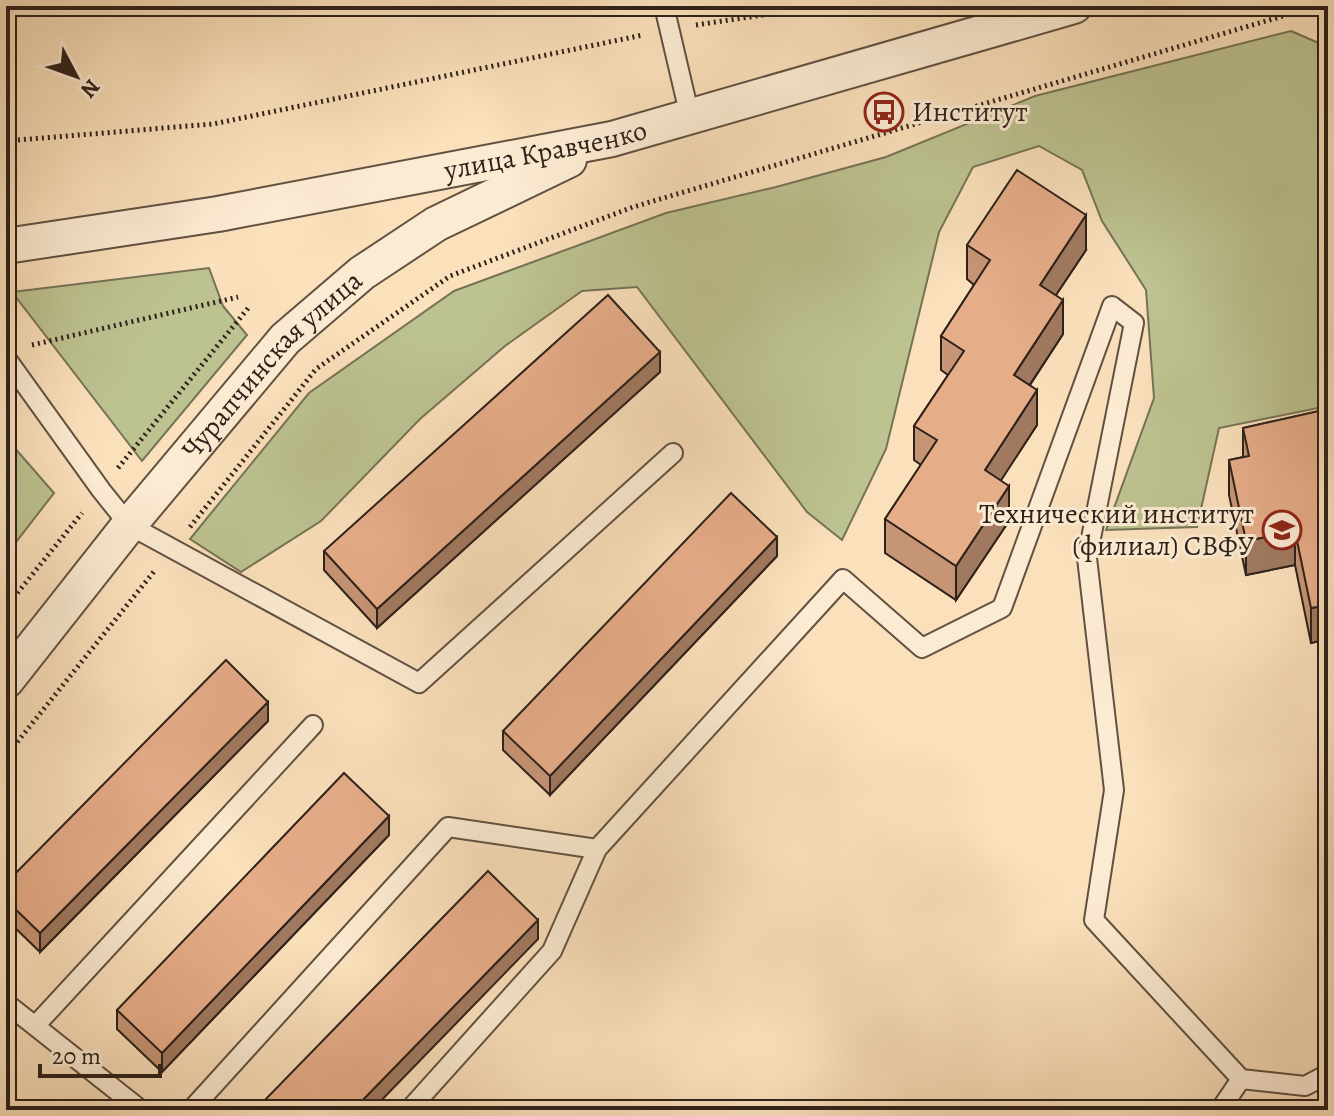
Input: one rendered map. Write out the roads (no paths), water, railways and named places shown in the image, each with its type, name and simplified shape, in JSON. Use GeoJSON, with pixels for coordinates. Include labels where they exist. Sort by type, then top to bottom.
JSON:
{"type":"FeatureCollection","features":[{"type":"Feature","properties":{"kind":"street","name":"улица Кравченко"},"geometry":{"type":"LineString","coordinates":[[6,246],[218,214],[612,139],[1074,6]]}},
{"type":"Feature","properties":{"kind":"street","name":"Чурапчинская улица"},"geometry":{"type":"LineString","coordinates":[[6,681],[129,525],[285,339],[362,273],[436,224],[612,139]]}},
{"type":"Feature","properties":{"kind":"lane"},"geometry":{"type":"LineString","coordinates":[[664,6],[690,117]]}},
{"type":"Feature","properties":{"kind":"lane"},"geometry":{"type":"LineString","coordinates":[[409,1110],[552,951],[597,849],[843,579],[922,648],[1002,608],[1112,306],[1134,323],[1087,558],[1114,790],[1094,920],[1241,1079],[1305,1086],[1328,1074]]}},
{"type":"Feature","properties":{"kind":"lane"},"geometry":{"type":"LineString","coordinates":[[14,353],[101,490],[129,525],[419,683],[673,453]]}},
{"type":"Feature","properties":{"kind":"lane"},"geometry":{"type":"LineString","coordinates":[[35,1026],[313,725]]}},
{"type":"Feature","properties":{"kind":"lane"},"geometry":{"type":"LineString","coordinates":[[191,1110],[448,827],[597,849]]}},
{"type":"Feature","properties":{"kind":"lane"},"geometry":{"type":"LineString","coordinates":[[6,1003],[141,1110]]}},
{"type":"Feature","properties":{"kind":"lane"},"geometry":{"type":"LineString","coordinates":[[1220,1110],[1241,1079]]}},
{"type":"Feature","properties":{"kind":"place","name":"Институт"},"geometry":{"type":"Point","coordinates":[884,112]}},
{"type":"Feature","properties":{"kind":"place","name":"Технический институт (филиал) СВФУ"},"geometry":{"type":"Point","coordinates":[1282,530]}}]}
